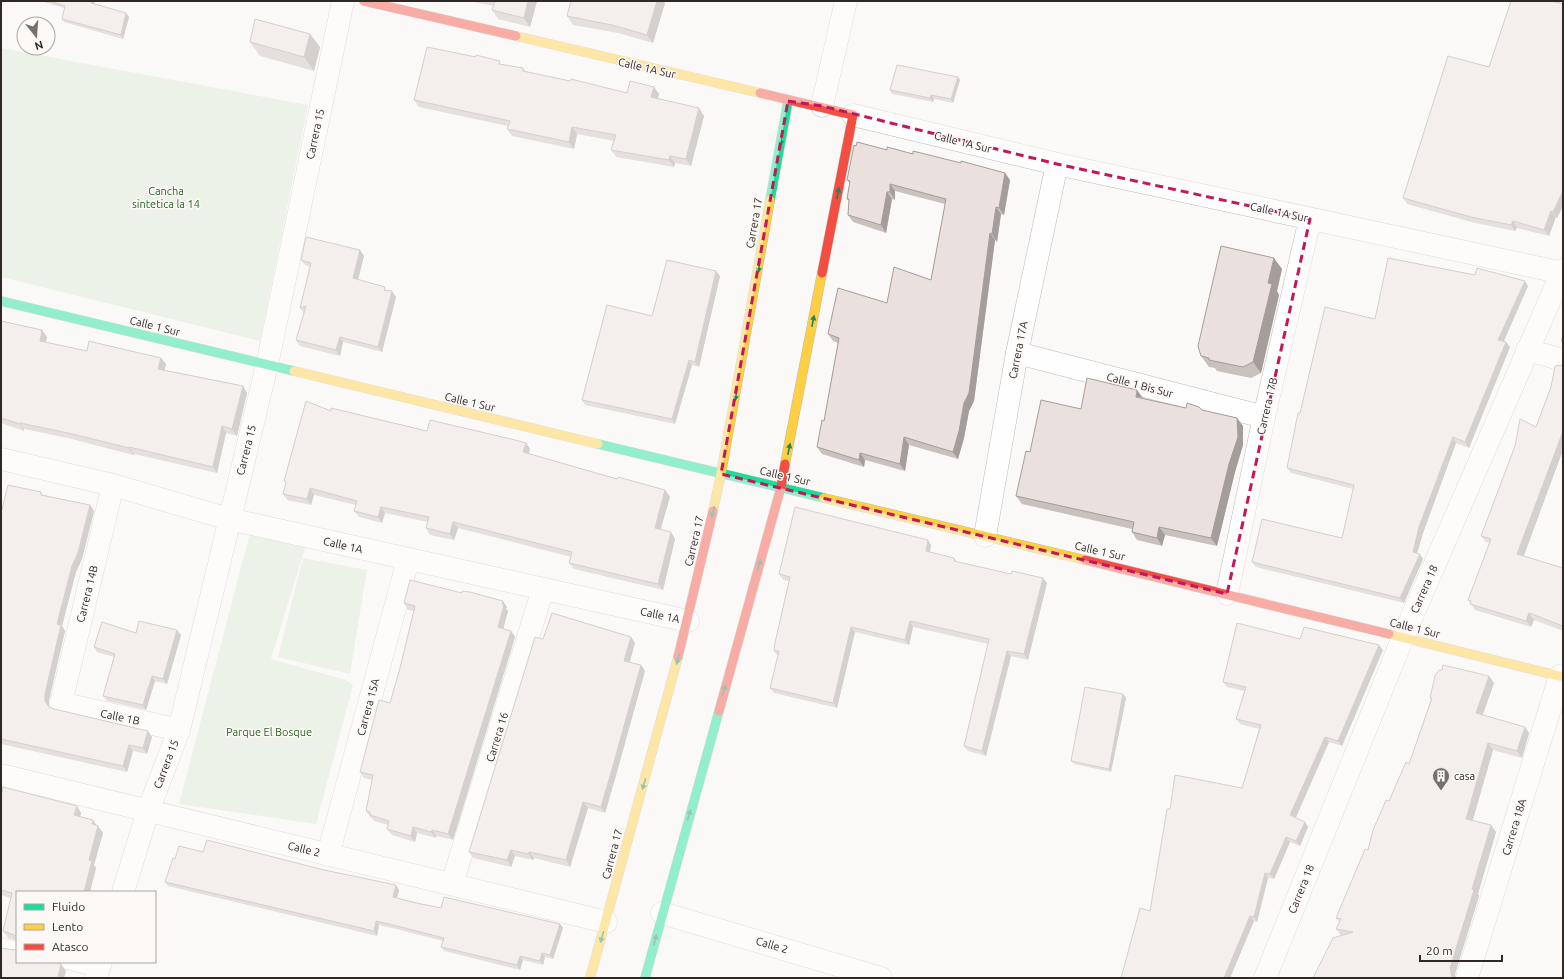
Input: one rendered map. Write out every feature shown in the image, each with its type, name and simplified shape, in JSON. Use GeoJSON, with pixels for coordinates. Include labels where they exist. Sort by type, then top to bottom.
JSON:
{"type":"FeatureCollection","features":[{"type":"Feature","properties":{"kind":"street","name":"Carrera 15"},"geometry":{"type":"LineString","coordinates":[[123,891],[148,811],[179,730],[267,365],[343,1]]}},
{"type":"Feature","properties":{"kind":"street","name":"Calle 1A Sur"},"geometry":{"type":"LineString","coordinates":[[364,1],[788,101],[822,106],[853,115],[1056,164],[1563,272]]}},
{"type":"Feature","properties":{"kind":"street"},"geometry":{"type":"LineString","coordinates":[[822,106],[846,1]]}},
{"type":"Feature","properties":{"kind":"street","name":"Carrera 17"},"geometry":{"type":"LineString","coordinates":[[590,978],[688,621],[721,474],[788,101]]}},
{"type":"Feature","properties":{"kind":"street"},"geometry":{"type":"LineString","coordinates":[[645,978],[781,487],[853,115]]}},
{"type":"Feature","properties":{"kind":"street","name":"Carrera 17A"},"geometry":{"type":"LineString","coordinates":[[985,536],[1017,353],[1056,164]]}},
{"type":"Feature","properties":{"kind":"street","name":"Carrera 17B"},"geometry":{"type":"LineString","coordinates":[[1227,594],[1264,417],[1310,219]]}},
{"type":"Feature","properties":{"kind":"street","name":"Carrera 18"},"geometry":{"type":"LineString","coordinates":[[1264,978],[1403,637],[1563,272]]}},
{"type":"Feature","properties":{"kind":"street","name":"Calle 1 Sur"},"geometry":{"type":"LineString","coordinates":[[1,302],[1227,594],[1562,677]]}},
{"type":"Feature","properties":{"kind":"street"},"geometry":{"type":"LineString","coordinates":[[1528,350],[1563,360]]}},
{"type":"Feature","properties":{"kind":"street","name":"Calle 1 Bis Sur"},"geometry":{"type":"LineString","coordinates":[[1017,353],[1264,417]]}},
{"type":"Feature","properties":{"kind":"street","name":"Calle 1A"},"geometry":{"type":"LineString","coordinates":[[1,459],[113,485],[229,519],[688,621]]}},
{"type":"Feature","properties":{"kind":"street","name":"Carrera 14B"},"geometry":{"type":"LineString","coordinates":[[61,704],[113,485]]}},
{"type":"Feature","properties":{"kind":"street","name":"Carrera 15A"},"geometry":{"type":"LineString","coordinates":[[328,855],[408,560]]}},
{"type":"Feature","properties":{"kind":"street","name":"Carrera 16"},"geometry":{"type":"LineString","coordinates":[[452,884],[543,589]]}},
{"type":"Feature","properties":{"kind":"street","name":"Carrera 18A"},"geometry":{"type":"LineString","coordinates":[[1467,978],[1562,677]]}},
{"type":"Feature","properties":{"kind":"street","name":"Calle 1B"},"geometry":{"type":"LineString","coordinates":[[61,704],[179,730]]}},
{"type":"Feature","properties":{"kind":"street","name":"Calle 2"},"geometry":{"type":"LineString","coordinates":[[1,775],[606,922]]}},
{"type":"Feature","properties":{"kind":"street","name":"Calle 2"},"geometry":{"type":"LineString","coordinates":[[662,913],[881,978]]}},
{"type":"Feature","properties":{"kind":"lane"},"geometry":{"type":"LineString","coordinates":[[1,945],[16,949]]}},
{"type":"Feature","properties":{"kind":"lane"},"geometry":{"type":"LineString","coordinates":[[72,963],[99,970]]}},
{"type":"Feature","properties":{"kind":"highlighted area"},"geometry":{"type":"Polygon","coordinates":[[[788,101],[822,106],[1057,164],[1310,219],[1227,594],[721,474],[788,101]]]}},
{"type":"Feature","properties":{"kind":"green space","name":"Cancha sintetica la 14"},"geometry":{"type":"Polygon","coordinates":[[[1,48],[16,51],[16,56],[44,56],[308,105],[260,341],[1,277],[1,48]]]}},
{"type":"Feature","properties":{"kind":"green space","name":"Parque El Bosque"},"geometry":{"type":"Polygon","coordinates":[[[250,533],[305,548],[271,659],[346,680],[353,685],[316,824],[179,804],[250,533]]]}},
{"type":"Feature","properties":{"kind":"green space"},"geometry":{"type":"Polygon","coordinates":[[[303,558],[367,570],[350,674],[278,657],[303,558]]]}},
{"type":"Feature","properties":{"kind":"building"},"geometry":{"type":"Polygon","coordinates":[[[50,1],[91,1],[91,3],[126,13],[121,35],[62,19],[65,6],[50,1]]]}},
{"type":"Feature","properties":{"kind":"building"},"geometry":{"type":"Polygon","coordinates":[[[495,1],[528,1],[524,18],[492,10],[495,1]]]}},
{"type":"Feature","properties":{"kind":"building"},"geometry":{"type":"Polygon","coordinates":[[[571,1],[657,1],[647,35],[612,25],[567,16],[571,1]]]}},
{"type":"Feature","properties":{"kind":"building"},"geometry":{"type":"Polygon","coordinates":[[[1511,1],[1552,1],[1563,4],[1563,191],[1553,212],[1551,211],[1544,230],[1513,221],[1511,225],[1471,217],[1403,198],[1448,56],[1489,67],[1511,1]]]}},
{"type":"Feature","properties":{"kind":"building"},"geometry":{"type":"Polygon","coordinates":[[[255,19],[310,34],[304,57],[250,42],[255,19]]]}},
{"type":"Feature","properties":{"kind":"building"},"geometry":{"type":"Polygon","coordinates":[[[427,47],[476,57],[476,55],[500,61],[499,64],[523,68],[523,71],[570,81],[571,79],[627,93],[630,81],[654,87],[651,97],[699,108],[686,159],[670,156],[669,160],[611,150],[616,135],[572,127],[569,142],[507,129],[510,121],[414,100],[427,47]]]}},
{"type":"Feature","properties":{"kind":"building"},"geometry":{"type":"Polygon","coordinates":[[[897,65],[958,77],[951,99],[931,95],[930,98],[890,90],[897,65]]]}},
{"type":"Feature","properties":{"kind":"building"},"geometry":{"type":"Polygon","coordinates":[[[857,142],[887,150],[887,147],[913,154],[913,151],[961,163],[961,161],[1005,173],[999,208],[996,207],[992,234],[990,233],[969,393],[964,403],[959,431],[953,452],[904,437],[900,464],[860,453],[859,460],[817,447],[822,420],[824,421],[839,338],[828,334],[838,288],[887,303],[894,267],[931,280],[946,199],[890,184],[890,192],[887,192],[881,225],[848,215],[849,199],[847,199],[850,181],[847,180],[854,145],[856,146],[857,142]]]}},
{"type":"Feature","properties":{"kind":"building"},"geometry":{"type":"Polygon","coordinates":[[[306,237],[360,250],[353,278],[385,287],[384,290],[392,291],[378,347],[340,337],[336,350],[296,340],[306,306],[300,308],[311,263],[301,260],[306,237]]]}},
{"type":"Feature","properties":{"kind":"building"},"geometry":{"type":"Polygon","coordinates":[[[1221,246],[1274,258],[1268,283],[1272,284],[1253,362],[1243,367],[1209,360],[1209,358],[1201,356],[1198,346],[1221,246]]]}},
{"type":"Feature","properties":{"kind":"building"},"geometry":{"type":"Polygon","coordinates":[[[1388,258],[1475,275],[1477,268],[1525,281],[1498,340],[1506,342],[1465,442],[1453,437],[1419,527],[1413,552],[1420,554],[1400,598],[1252,562],[1262,519],[1342,538],[1354,485],[1287,468],[1298,413],[1300,413],[1325,307],[1375,319],[1388,258]]]}},
{"type":"Feature","properties":{"kind":"building"},"geometry":{"type":"Polygon","coordinates":[[[667,260],[716,271],[695,362],[689,360],[672,419],[582,400],[607,305],[652,316],[667,260]]]}},
{"type":"Feature","properties":{"kind":"building"},"geometry":{"type":"Polygon","coordinates":[[[1,321],[42,330],[40,341],[87,351],[89,341],[161,358],[158,369],[243,386],[232,429],[222,426],[213,467],[68,433],[20,424],[1,418],[1,321]]]}},
{"type":"Feature","properties":{"kind":"building"},"geometry":{"type":"Polygon","coordinates":[[[1563,365],[1563,434],[1517,554],[1563,568],[1563,626],[1529,613],[1526,621],[1470,604],[1471,601],[1468,600],[1491,539],[1481,536],[1515,446],[1520,419],[1536,427],[1551,387],[1555,366],[1563,365]]]}},
{"type":"Feature","properties":{"kind":"building"},"geometry":{"type":"Polygon","coordinates":[[[1087,378],[1137,390],[1136,397],[1186,408],[1187,403],[1199,407],[1202,410],[1237,418],[1238,437],[1229,464],[1211,538],[1159,527],[1157,538],[1132,532],[1134,522],[1016,496],[1026,451],[1030,452],[1041,400],[1081,409],[1087,378]]]}},
{"type":"Feature","properties":{"kind":"building"},"geometry":{"type":"Polygon","coordinates":[[[306,401],[331,411],[331,408],[427,431],[430,420],[511,439],[526,443],[523,452],[617,479],[618,477],[665,490],[655,528],[671,532],[658,584],[569,563],[572,552],[453,522],[450,534],[426,528],[429,517],[381,507],[378,517],[354,511],[357,501],[310,488],[307,499],[283,494],[286,482],[284,481],[306,401]]]}},
{"type":"Feature","properties":{"kind":"building"},"geometry":{"type":"Polygon","coordinates":[[[8,485],[41,492],[41,495],[90,505],[78,553],[72,566],[57,624],[61,625],[45,694],[45,701],[49,707],[54,709],[148,731],[143,748],[129,745],[123,766],[1,739],[1,513],[8,485]]]}},
{"type":"Feature","properties":{"kind":"building"},"geometry":{"type":"Polygon","coordinates":[[[795,507],[928,540],[926,551],[954,558],[954,561],[1011,574],[1012,571],[1043,578],[1024,654],[1007,651],[982,751],[964,746],[989,639],[910,621],[905,640],[851,627],[833,703],[770,688],[779,651],[774,651],[774,647],[790,577],[779,574],[795,507]]]}},
{"type":"Feature","properties":{"kind":"building"},"geometry":{"type":"Polygon","coordinates":[[[410,580],[462,593],[462,591],[470,592],[503,601],[502,604],[504,605],[498,627],[511,631],[448,834],[432,830],[431,832],[413,827],[411,836],[387,829],[389,821],[370,815],[370,812],[366,811],[373,775],[360,772],[379,700],[390,703],[400,668],[415,606],[404,603],[410,580]]]}},
{"type":"Feature","properties":{"kind":"building"},"geometry":{"type":"Polygon","coordinates":[[[552,613],[631,637],[624,661],[641,665],[601,807],[583,802],[566,860],[529,852],[528,854],[511,850],[507,860],[469,852],[535,637],[543,639],[552,613]]]}},
{"type":"Feature","properties":{"kind":"building"},"geometry":{"type":"Polygon","coordinates":[[[139,621],[177,630],[163,679],[152,676],[143,705],[103,696],[115,654],[94,647],[102,622],[136,633],[139,621]]]}},
{"type":"Feature","properties":{"kind":"building"},"geometry":{"type":"Polygon","coordinates":[[[1237,623],[1300,639],[1304,627],[1379,645],[1338,741],[1325,737],[1290,815],[1305,822],[1296,841],[1286,837],[1270,874],[1265,873],[1254,917],[1250,916],[1224,978],[1121,978],[1140,908],[1150,911],[1167,809],[1170,809],[1175,775],[1242,788],[1261,725],[1236,719],[1246,687],[1223,682],[1237,623]]]}},
{"type":"Feature","properties":{"kind":"building"},"geometry":{"type":"Polygon","coordinates":[[[1443,665],[1489,676],[1476,713],[1525,727],[1517,751],[1488,743],[1466,819],[1491,825],[1472,889],[1474,890],[1450,968],[1452,978],[1313,978],[1333,938],[1353,932],[1336,929],[1341,919],[1336,918],[1365,849],[1368,850],[1373,830],[1386,800],[1389,801],[1406,762],[1409,764],[1432,698],[1430,698],[1435,676],[1439,670],[1442,670],[1443,665]]]}},
{"type":"Feature","properties":{"kind":"building"},"geometry":{"type":"Polygon","coordinates":[[[1085,687],[1123,694],[1109,769],[1071,761],[1085,687]]]}},
{"type":"Feature","properties":{"kind":"building"},"geometry":{"type":"Polygon","coordinates":[[[3,787],[77,806],[74,815],[93,820],[92,824],[98,826],[89,860],[92,861],[84,891],[16,891],[16,936],[3,931],[12,893],[1,890],[1,796],[3,787]]]}},
{"type":"Feature","properties":{"kind":"building"},"geometry":{"type":"Polygon","coordinates":[[[207,840],[324,870],[396,885],[393,897],[416,903],[441,908],[444,897],[560,924],[550,955],[542,953],[540,961],[520,956],[517,965],[441,947],[444,938],[376,921],[374,931],[165,882],[173,858],[175,859],[179,846],[203,852],[207,840]]]}},
{"type":"Feature","properties":{"kind":"building"},"geometry":{"type":"Polygon","coordinates":[[[1,948],[16,949],[16,963],[61,964],[58,978],[1,978],[1,948]]]}},
{"type":"Feature","properties":{"kind":"traffic: fast"},"geometry":{"type":"LineString","coordinates":[[770,200],[788,101]]}},
{"type":"Feature","properties":{"kind":"traffic: fast"},"geometry":{"type":"LineString","coordinates":[[1,301],[294,371]]}},
{"type":"Feature","properties":{"kind":"traffic: fast"},"geometry":{"type":"LineString","coordinates":[[598,444],[824,498]]}},
{"type":"Feature","properties":{"kind":"traffic: fast"},"geometry":{"type":"LineString","coordinates":[[645,978],[719,711]]}},
{"type":"Feature","properties":{"kind":"traffic: slow"},"geometry":{"type":"LineString","coordinates":[[516,36],[760,93]]}},
{"type":"Feature","properties":{"kind":"traffic: slow"},"geometry":{"type":"LineString","coordinates":[[713,511],[770,200]]}},
{"type":"Feature","properties":{"kind":"traffic: slow"},"geometry":{"type":"LineString","coordinates":[[785,464],[822,273]]}},
{"type":"Feature","properties":{"kind":"traffic: slow"},"geometry":{"type":"LineString","coordinates":[[294,371],[598,444]]}},
{"type":"Feature","properties":{"kind":"traffic: slow"},"geometry":{"type":"LineString","coordinates":[[824,498],[1085,560]]}},
{"type":"Feature","properties":{"kind":"traffic: slow"},"geometry":{"type":"LineString","coordinates":[[1389,634],[1563,677]]}},
{"type":"Feature","properties":{"kind":"traffic: slow"},"geometry":{"type":"LineString","coordinates":[[590,978],[678,657]]}},
{"type":"Feature","properties":{"kind":"traffic: jam"},"geometry":{"type":"LineString","coordinates":[[364,1],[516,36]]}},
{"type":"Feature","properties":{"kind":"traffic: jam"},"geometry":{"type":"LineString","coordinates":[[760,93],[853,115],[822,273]]}},
{"type":"Feature","properties":{"kind":"traffic: jam"},"geometry":{"type":"LineString","coordinates":[[719,711],[781,487],[785,464]]}},
{"type":"Feature","properties":{"kind":"traffic: jam"},"geometry":{"type":"LineString","coordinates":[[678,657],[713,511]]}},
{"type":"Feature","properties":{"kind":"traffic: jam"},"geometry":{"type":"LineString","coordinates":[[1085,560],[1389,634]]}},
{"type":"Feature","properties":{"kind":"place","name":"casa"},"geometry":{"type":"Point","coordinates":[1441,791]}}]}
